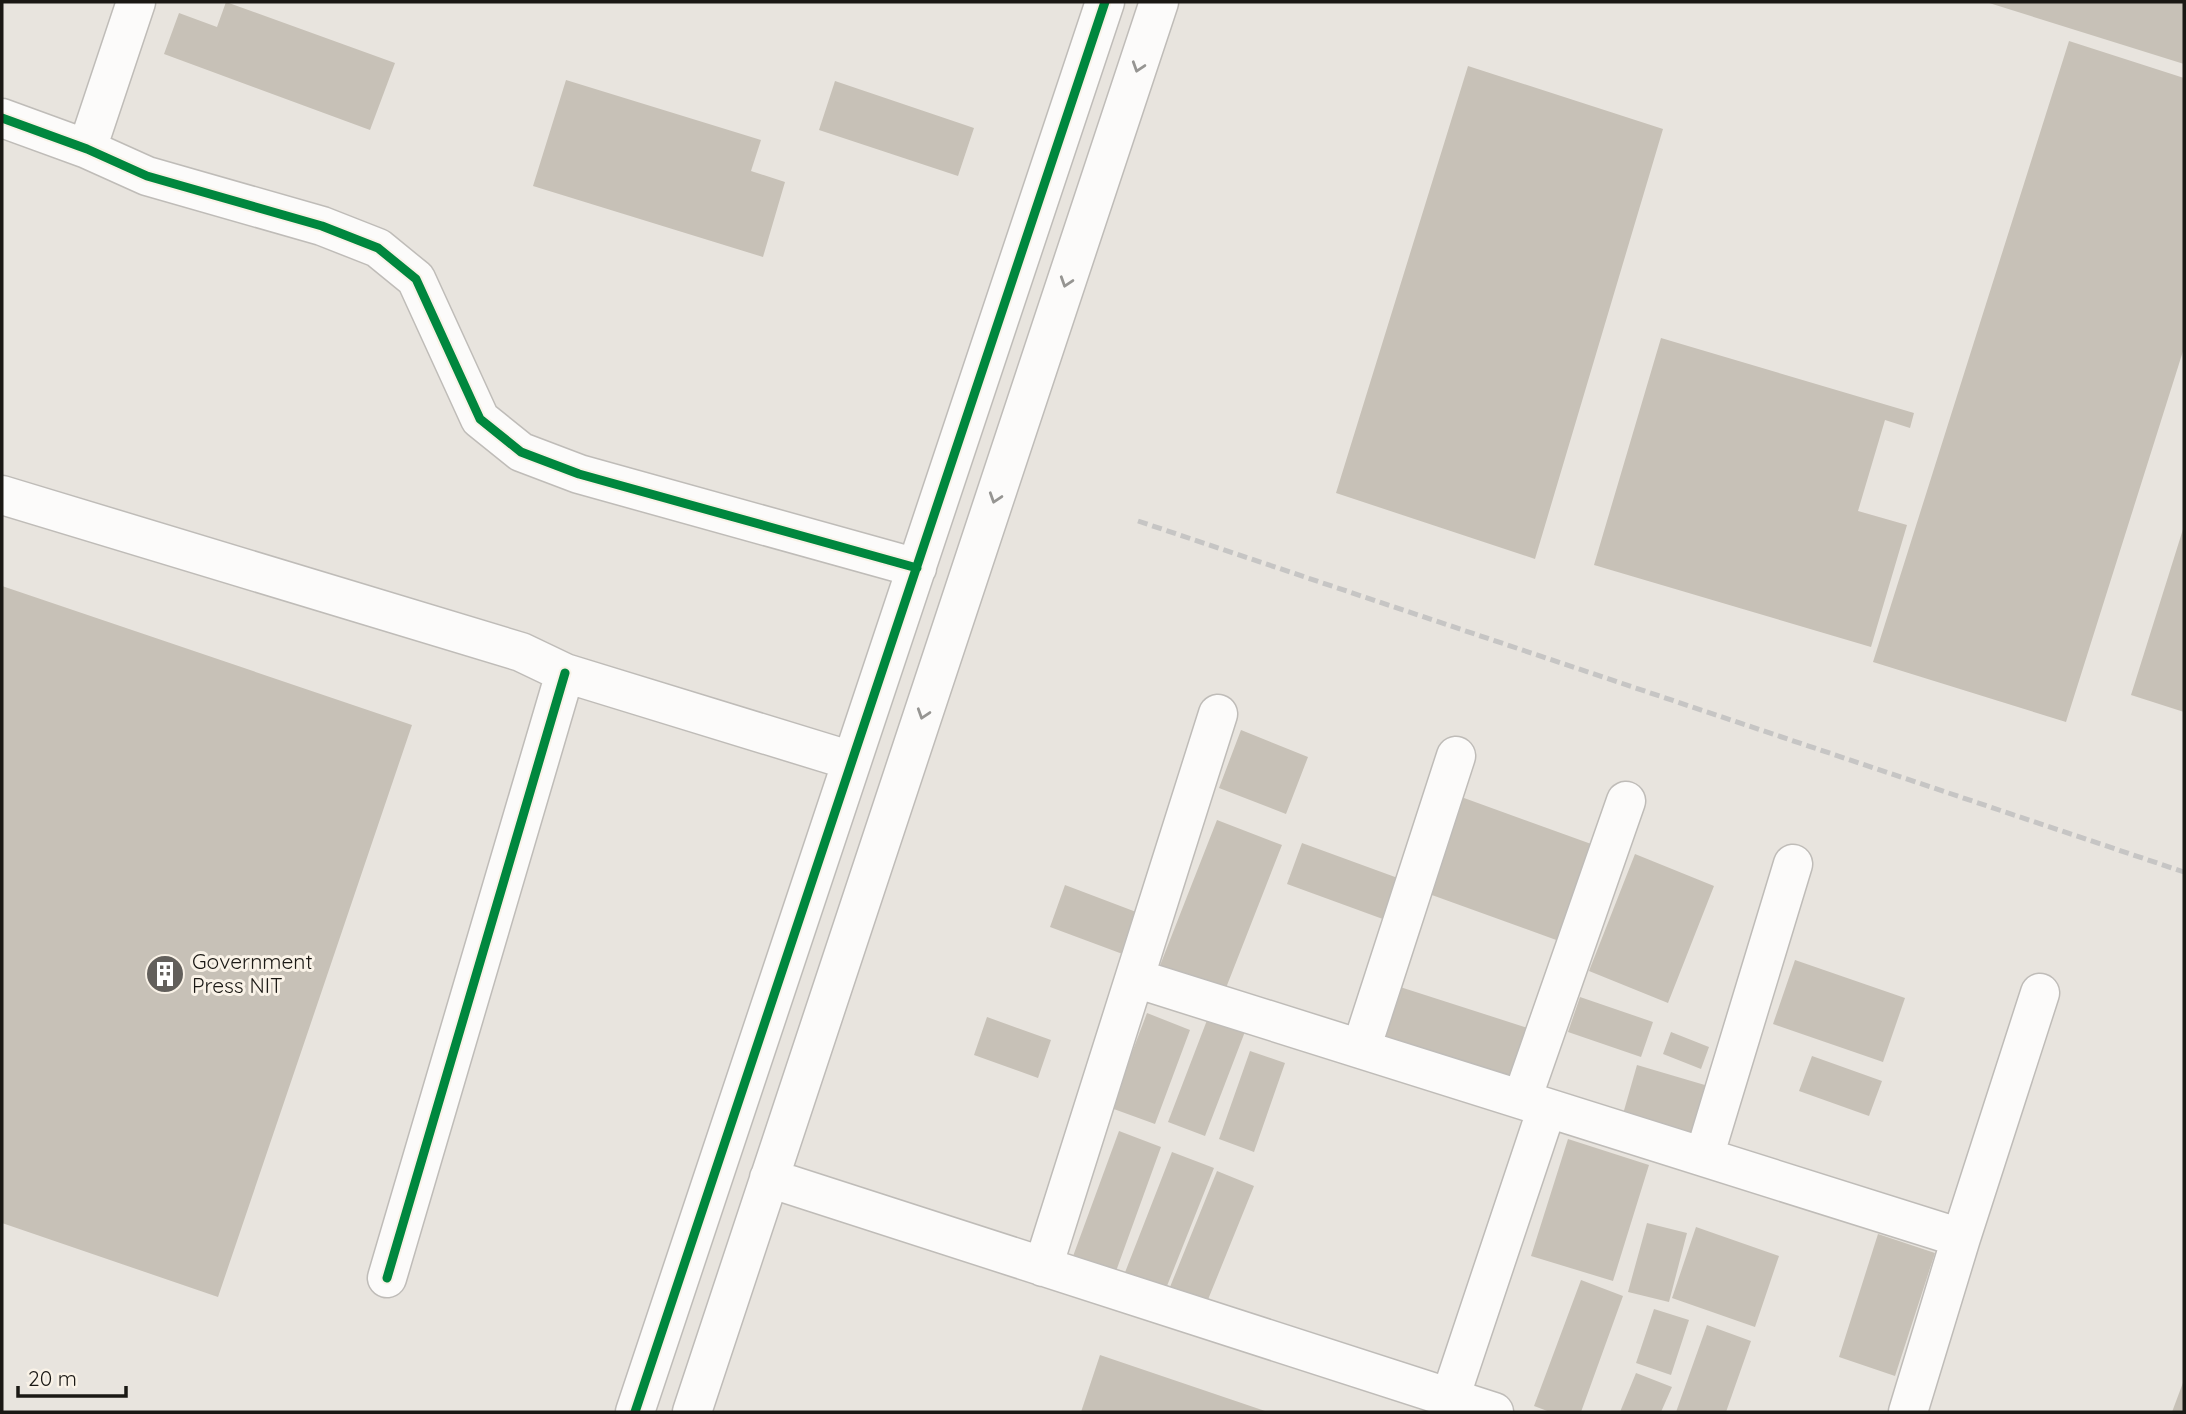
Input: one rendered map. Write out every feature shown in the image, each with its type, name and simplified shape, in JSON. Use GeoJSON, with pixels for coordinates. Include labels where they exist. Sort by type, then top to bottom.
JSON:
{"type":"FeatureCollection","features":[{"type":"Feature","properties":{"kind":"street"},"geometry":{"type":"LineString","coordinates":[[87,149],[136,2]]}},
{"type":"Feature","properties":{"kind":"street"},"geometry":{"type":"LineString","coordinates":[[635,1412],[1105,2]]}},
{"type":"Feature","properties":{"kind":"street"},"geometry":{"type":"LineString","coordinates":[[692,1412],[1159,2]]}},
{"type":"Feature","properties":{"kind":"street"},"geometry":{"type":"LineString","coordinates":[[2,118],[87,149],[147,176],[322,226],[378,248],[416,279],[480,419],[521,452],[579,474],[917,568]]}},
{"type":"Feature","properties":{"kind":"street"},"geometry":{"type":"LineString","coordinates":[[2,495],[521,652],[565,673],[852,761]]}},
{"type":"Feature","properties":{"kind":"street"},"geometry":{"type":"LineString","coordinates":[[387,1278],[565,673]]}},
{"type":"Feature","properties":{"kind":"street"},"geometry":{"type":"LineString","coordinates":[[1043,1267],[1218,714]]}},
{"type":"Feature","properties":{"kind":"street"},"geometry":{"type":"LineString","coordinates":[[1361,1049],[1456,755]]}},
{"type":"Feature","properties":{"kind":"street"},"geometry":{"type":"LineString","coordinates":[[1450,1398],[1534,1103],[1626,801]]}},
{"type":"Feature","properties":{"kind":"street"},"geometry":{"type":"LineString","coordinates":[[1704,1157],[1793,863]]}},
{"type":"Feature","properties":{"kind":"street"},"geometry":{"type":"LineString","coordinates":[[1135,978],[1961,1238]]}},
{"type":"Feature","properties":{"kind":"street"},"geometry":{"type":"LineString","coordinates":[[1908,1412],[2040,993]]}},
{"type":"Feature","properties":{"kind":"street"},"geometry":{"type":"LineString","coordinates":[[769,1178],[1494,1412]]}},
{"type":"Feature","properties":{"kind":"building"},"geometry":{"type":"Polygon","coordinates":[[[226,2],[395,63],[370,130],[164,54],[179,13],[217,27],[226,2]]]}},
{"type":"Feature","properties":{"kind":"building"},"geometry":{"type":"Polygon","coordinates":[[[1986,2],[2184,2],[2184,64],[1986,2]]]}},
{"type":"Feature","properties":{"kind":"building"},"geometry":{"type":"Polygon","coordinates":[[[2069,41],[2184,78],[2184,348],[2066,722],[1873,662],[2069,41]]]}},
{"type":"Feature","properties":{"kind":"building"},"geometry":{"type":"Polygon","coordinates":[[[1468,66],[1663,129],[1535,559],[1336,493],[1468,66]]]}},
{"type":"Feature","properties":{"kind":"building"},"geometry":{"type":"Polygon","coordinates":[[[566,80],[761,140],[751,171],[785,182],[763,257],[533,186],[566,80]]]}},
{"type":"Feature","properties":{"kind":"building"},"geometry":{"type":"Polygon","coordinates":[[[835,81],[974,128],[958,176],[819,130],[835,81]]]}},
{"type":"Feature","properties":{"kind":"building"},"geometry":{"type":"Polygon","coordinates":[[[1661,338],[1914,413],[1910,428],[1885,420],[1858,511],[1907,525],[1871,647],[1594,565],[1661,338]]]}},
{"type":"Feature","properties":{"kind":"building"},"geometry":{"type":"Polygon","coordinates":[[[2184,526],[2184,712],[2131,695],[2184,526]]]}},
{"type":"Feature","properties":{"kind":"building","name":"Government Press NIT"},"geometry":{"type":"Polygon","coordinates":[[[2,586],[412,725],[218,1297],[2,1223],[2,586]]]}},
{"type":"Feature","properties":{"kind":"building"},"geometry":{"type":"Polygon","coordinates":[[[1241,730],[1308,757],[1286,814],[1219,788],[1241,730]]]}},
{"type":"Feature","properties":{"kind":"building"},"geometry":{"type":"Polygon","coordinates":[[[1453,794],[1594,845],[1559,941],[1418,890],[1453,794]]]}},
{"type":"Feature","properties":{"kind":"building"},"geometry":{"type":"Polygon","coordinates":[[[1217,820],[1282,845],[1224,993],[1159,968],[1217,820]]]}},
{"type":"Feature","properties":{"kind":"building"},"geometry":{"type":"Polygon","coordinates":[[[1302,843],[1406,881],[1391,922],[1287,884],[1302,843]]]}},
{"type":"Feature","properties":{"kind":"building"},"geometry":{"type":"Polygon","coordinates":[[[1635,854],[1714,886],[1668,1003],[1589,971],[1635,854]]]}},
{"type":"Feature","properties":{"kind":"building"},"geometry":{"type":"Polygon","coordinates":[[[1065,885],[1152,918],[1136,959],[1050,927],[1065,885]]]}},
{"type":"Feature","properties":{"kind":"building"},"geometry":{"type":"Polygon","coordinates":[[[1795,960],[1905,998],[1883,1062],[1773,1024],[1795,960]]]}},
{"type":"Feature","properties":{"kind":"building"},"geometry":{"type":"Polygon","coordinates":[[[1397,986],[1534,1030],[1517,1081],[1380,1037],[1397,986]]]}},
{"type":"Feature","properties":{"kind":"building"},"geometry":{"type":"Polygon","coordinates":[[[1580,997],[1653,1022],[1641,1057],[1568,1032],[1580,997]]]}},
{"type":"Feature","properties":{"kind":"building"},"geometry":{"type":"Polygon","coordinates":[[[1147,1013],[1190,1030],[1155,1124],[1111,1108],[1147,1013]]]}},
{"type":"Feature","properties":{"kind":"building"},"geometry":{"type":"Polygon","coordinates":[[[1209,1015],[1246,1029],[1205,1136],[1168,1122],[1209,1015]]]}},
{"type":"Feature","properties":{"kind":"building"},"geometry":{"type":"Polygon","coordinates":[[[987,1017],[1051,1040],[1038,1078],[974,1055],[987,1017]]]}},
{"type":"Feature","properties":{"kind":"building"},"geometry":{"type":"Polygon","coordinates":[[[1671,1032],[1709,1047],[1701,1069],[1663,1054],[1671,1032]]]}},
{"type":"Feature","properties":{"kind":"building"},"geometry":{"type":"Polygon","coordinates":[[[1250,1051],[1285,1063],[1254,1152],[1219,1139],[1250,1051]]]}},
{"type":"Feature","properties":{"kind":"building"},"geometry":{"type":"Polygon","coordinates":[[[1812,1056],[1882,1081],[1869,1116],[1799,1091],[1812,1056]]]}},
{"type":"Feature","properties":{"kind":"building"},"geometry":{"type":"Polygon","coordinates":[[[1637,1065],[1715,1088],[1698,1144],[1621,1121],[1637,1065]]]}},
{"type":"Feature","properties":{"kind":"building"},"geometry":{"type":"Polygon","coordinates":[[[1119,1131],[1161,1147],[1115,1274],[1072,1259],[1119,1131]]]}},
{"type":"Feature","properties":{"kind":"building"},"geometry":{"type":"Polygon","coordinates":[[[1568,1139],[1649,1165],[1613,1281],[1531,1256],[1568,1139]]]}},
{"type":"Feature","properties":{"kind":"building"},"geometry":{"type":"Polygon","coordinates":[[[1172,1152],[1214,1168],[1165,1291],[1124,1275],[1172,1152]]]}},
{"type":"Feature","properties":{"kind":"building"},"geometry":{"type":"Polygon","coordinates":[[[1217,1171],[1254,1186],[1207,1302],[1170,1287],[1217,1171]]]}},
{"type":"Feature","properties":{"kind":"building"},"geometry":{"type":"Polygon","coordinates":[[[1647,1223],[1687,1233],[1669,1302],[1628,1292],[1647,1223]]]}},
{"type":"Feature","properties":{"kind":"building"},"geometry":{"type":"Polygon","coordinates":[[[1696,1227],[1779,1256],[1755,1327],[1672,1298],[1696,1227]]]}},
{"type":"Feature","properties":{"kind":"building"},"geometry":{"type":"Polygon","coordinates":[[[1878,1234],[1935,1253],[1895,1376],[1839,1357],[1878,1234]]]}},
{"type":"Feature","properties":{"kind":"building"},"geometry":{"type":"Polygon","coordinates":[[[1581,1280],[1623,1296],[1581,1412],[1550,1412],[1534,1406],[1581,1280]]]}},
{"type":"Feature","properties":{"kind":"building"},"geometry":{"type":"Polygon","coordinates":[[[1654,1309],[1689,1320],[1671,1375],[1636,1363],[1654,1309]]]}},
{"type":"Feature","properties":{"kind":"building"},"geometry":{"type":"Polygon","coordinates":[[[1707,1325],[1751,1341],[1726,1412],[1676,1412],[1707,1325]]]}},
{"type":"Feature","properties":{"kind":"building"},"geometry":{"type":"Polygon","coordinates":[[[1100,1355],[1268,1412],[1081,1412],[1100,1355]]]}},
{"type":"Feature","properties":{"kind":"building"},"geometry":{"type":"Polygon","coordinates":[[[1636,1373],[1672,1387],[1661,1412],[1620,1412],[1636,1373]]]}},
{"type":"Feature","properties":{"kind":"building"},"geometry":{"type":"Polygon","coordinates":[[[2184,1380],[2184,1412],[2172,1412],[2184,1380]]]}},
{"type":"Feature","properties":{"kind":"railway"},"geometry":{"type":"LineString","coordinates":[[1138,521],[2184,872]]}},
{"type":"Feature","properties":{"kind":"cycle path"},"geometry":{"type":"LineString","coordinates":[[635,1412],[1105,2]]}},
{"type":"Feature","properties":{"kind":"cycle path"},"geometry":{"type":"LineString","coordinates":[[2,118],[87,149],[147,176],[322,226],[378,248],[416,279],[480,419],[521,452],[579,474],[917,568]]}},
{"type":"Feature","properties":{"kind":"cycle path"},"geometry":{"type":"LineString","coordinates":[[387,1278],[565,673]]}},
{"type":"Feature","properties":{"kind":"place","name":"Government Press NIT"},"geometry":{"type":"Point","coordinates":[165,974]}}]}
